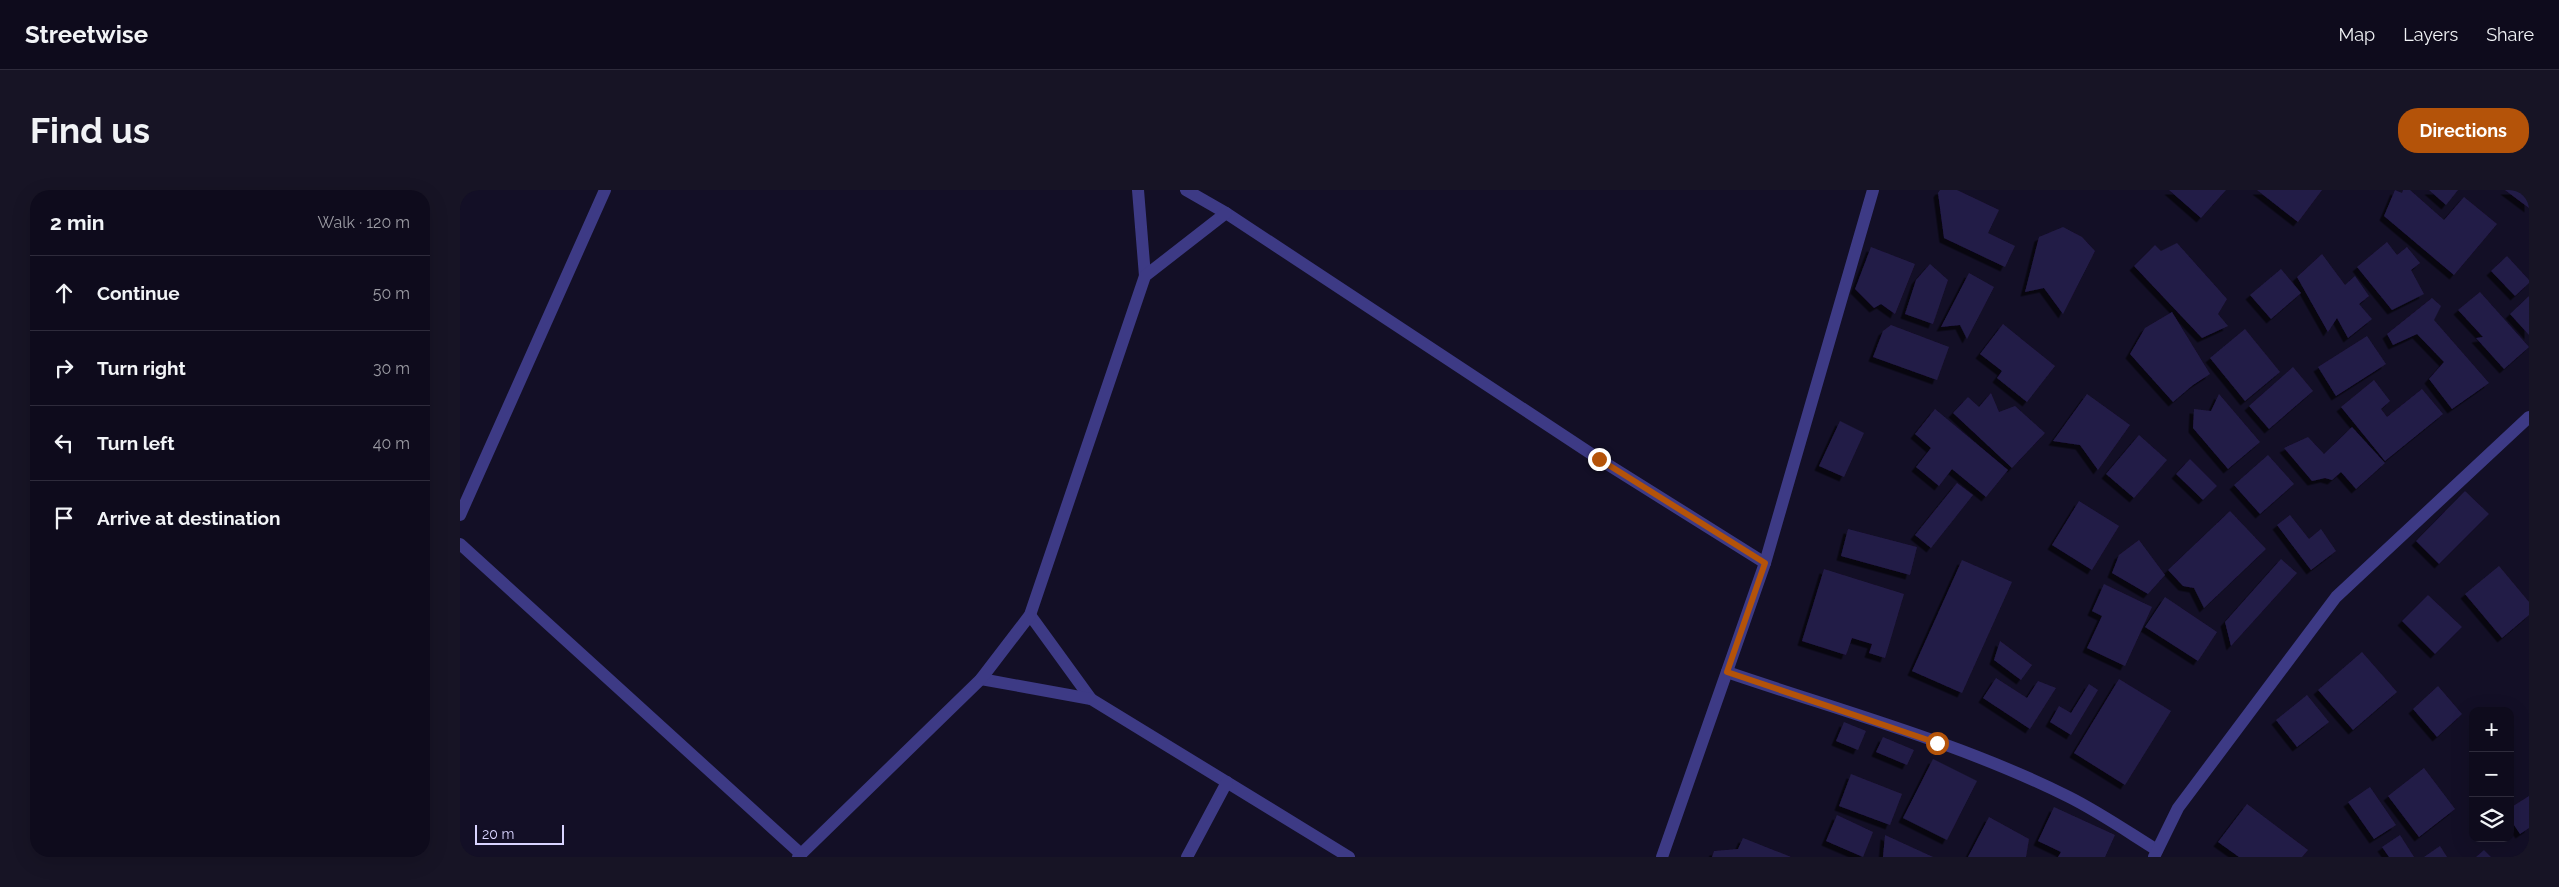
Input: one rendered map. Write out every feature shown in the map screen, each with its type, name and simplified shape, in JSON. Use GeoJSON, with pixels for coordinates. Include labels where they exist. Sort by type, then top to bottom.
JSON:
{"type":"FeatureCollection","features":[{"type":"Feature","properties":{"kind":"street"},"geometry":{"type":"LineString","coordinates":[[460,515],[605,190]]}},
{"type":"Feature","properties":{"kind":"street"},"geometry":{"type":"LineString","coordinates":[[460,544],[799,856],[981,679],[1030,615],[1145,276],[1138,190]]}},
{"type":"Feature","properties":{"kind":"street"},"geometry":{"type":"LineString","coordinates":[[1186,190],[1226,213],[1599,459],[1765,563]]}},
{"type":"Feature","properties":{"kind":"street"},"geometry":{"type":"LineString","coordinates":[[1662,857],[1765,563],[1873,190]]}},
{"type":"Feature","properties":{"kind":"street"},"geometry":{"type":"LineString","coordinates":[[1145,276],[1226,213]]}},
{"type":"Feature","properties":{"kind":"street"},"geometry":{"type":"LineString","coordinates":[[1727,672],[1937,743],[2024,777],[2070,798],[2155,853],[2178,808],[2336,597],[2529,417]]}},
{"type":"Feature","properties":{"kind":"street"},"geometry":{"type":"LineString","coordinates":[[1030,615],[1091,699]]}},
{"type":"Feature","properties":{"kind":"street"},"geometry":{"type":"LineString","coordinates":[[981,679],[1091,699],[1349,857]]}},
{"type":"Feature","properties":{"kind":"street"},"geometry":{"type":"LineString","coordinates":[[1187,857],[1227,782]]}},
{"type":"Feature","properties":{"kind":"building"},"geometry":{"type":"Polygon","coordinates":[[[1940,190],[1957,190],[1999,210],[1988,233],[2015,246],[2005,267],[1944,238],[1938,193],[1940,190]]]}},
{"type":"Feature","properties":{"kind":"building"},"geometry":{"type":"Polygon","coordinates":[[[2169,190],[2226,190],[2201,218],[2169,190]]]}},
{"type":"Feature","properties":{"kind":"building"},"geometry":{"type":"Polygon","coordinates":[[[2257,190],[2322,190],[2298,222],[2257,190]]]}},
{"type":"Feature","properties":{"kind":"building"},"geometry":{"type":"Polygon","coordinates":[[[2395,190],[2402,193],[2403,190],[2410,190],[2444,220],[2464,197],[2497,224],[2454,275],[2384,216],[2395,190]]]}},
{"type":"Feature","properties":{"kind":"building"},"geometry":{"type":"Polygon","coordinates":[[[2429,190],[2458,190],[2446,205],[2429,190]]]}},
{"type":"Feature","properties":{"kind":"building"},"geometry":{"type":"Polygon","coordinates":[[[2505,190],[2529,190],[2529,208],[2505,190]]]}},
{"type":"Feature","properties":{"kind":"building"},"geometry":{"type":"Polygon","coordinates":[[[2063,227],[2082,237],[2095,251],[2063,314],[2044,288],[2025,292],[2039,237],[2063,227]]]}},
{"type":"Feature","properties":{"kind":"building"},"geometry":{"type":"Polygon","coordinates":[[[2387,242],[2397,255],[2407,247],[2420,263],[2411,270],[2424,294],[2392,310],[2357,267],[2387,242]]]}},
{"type":"Feature","properties":{"kind":"building"},"geometry":{"type":"Polygon","coordinates":[[[2177,243],[2227,299],[2218,314],[2228,326],[2202,338],[2134,266],[2155,245],[2161,251],[2177,243]]]}},
{"type":"Feature","properties":{"kind":"building"},"geometry":{"type":"Polygon","coordinates":[[[1871,247],[1915,264],[1895,314],[1881,304],[1874,308],[1855,289],[1871,247]]]}},
{"type":"Feature","properties":{"kind":"building"},"geometry":{"type":"Polygon","coordinates":[[[2322,254],[2345,285],[2355,276],[2369,296],[2359,304],[2372,319],[2348,338],[2337,318],[2328,332],[2297,277],[2322,254]]]}},
{"type":"Feature","properties":{"kind":"building"},"geometry":{"type":"Polygon","coordinates":[[[2507,256],[2529,280],[2529,283],[2515,296],[2491,271],[2507,256]]]}},
{"type":"Feature","properties":{"kind":"building"},"geometry":{"type":"Polygon","coordinates":[[[1930,264],[1948,280],[1933,324],[1905,314],[1916,280],[1930,264]]]}},
{"type":"Feature","properties":{"kind":"building"},"geometry":{"type":"Polygon","coordinates":[[[2281,269],[2301,293],[2271,319],[2250,295],[2281,269]]]}},
{"type":"Feature","properties":{"kind":"building"},"geometry":{"type":"Polygon","coordinates":[[[1969,273],[1994,287],[1967,339],[1960,325],[1941,327],[1969,273]]]}},
{"type":"Feature","properties":{"kind":"building"},"geometry":{"type":"Polygon","coordinates":[[[2480,292],[2529,347],[2504,369],[2476,338],[2483,337],[2458,310],[2480,292]]]}},
{"type":"Feature","properties":{"kind":"building"},"geometry":{"type":"Polygon","coordinates":[[[2529,296],[2529,335],[2510,314],[2529,296]]]}},
{"type":"Feature","properties":{"kind":"building"},"geometry":{"type":"Polygon","coordinates":[[[2432,298],[2441,306],[2434,320],[2489,383],[2452,409],[2429,379],[2444,362],[2417,334],[2393,345],[2387,334],[2432,298]]]}},
{"type":"Feature","properties":{"kind":"building"},"geometry":{"type":"Polygon","coordinates":[[[2172,312],[2210,374],[2173,402],[2130,354],[2145,328],[2172,312]]]}},
{"type":"Feature","properties":{"kind":"building"},"geometry":{"type":"Polygon","coordinates":[[[2003,324],[2055,366],[2027,402],[1997,378],[2002,371],[1980,354],[2003,324]]]}},
{"type":"Feature","properties":{"kind":"building"},"geometry":{"type":"Polygon","coordinates":[[[1891,325],[1949,347],[1937,380],[1873,357],[1883,331],[1891,325]]]}},
{"type":"Feature","properties":{"kind":"building"},"geometry":{"type":"Polygon","coordinates":[[[2245,329],[2280,372],[2245,401],[2210,358],[2245,329]]]}},
{"type":"Feature","properties":{"kind":"building"},"geometry":{"type":"Polygon","coordinates":[[[2367,336],[2386,364],[2336,396],[2318,367],[2367,336]]]}},
{"type":"Feature","properties":{"kind":"building"},"geometry":{"type":"Polygon","coordinates":[[[2293,367],[2313,391],[2269,429],[2249,406],[2293,367]]]}},
{"type":"Feature","properties":{"kind":"building"},"geometry":{"type":"Polygon","coordinates":[[[2374,380],[2390,401],[2381,409],[2387,417],[2422,389],[2443,414],[2385,461],[2341,407],[2374,380]]]}},
{"type":"Feature","properties":{"kind":"building"},"geometry":{"type":"Polygon","coordinates":[[[1991,393],[1999,412],[2015,406],[2045,433],[2012,468],[1953,413],[1968,397],[1979,407],[1991,393]]]}},
{"type":"Feature","properties":{"kind":"building"},"geometry":{"type":"Polygon","coordinates":[[[2087,394],[2130,425],[2098,470],[2080,445],[2053,441],[2087,394]]]}},
{"type":"Feature","properties":{"kind":"building"},"geometry":{"type":"Polygon","coordinates":[[[2219,394],[2260,442],[2228,469],[2193,428],[2194,409],[2211,411],[2219,394]]]}},
{"type":"Feature","properties":{"kind":"building"},"geometry":{"type":"Polygon","coordinates":[[[1935,409],[2008,470],[1986,497],[1952,469],[1939,486],[1916,467],[1931,448],[1915,434],[1935,409]]]}},
{"type":"Feature","properties":{"kind":"building"},"geometry":{"type":"Polygon","coordinates":[[[1840,421],[1864,433],[1844,477],[1819,466],[1840,421]]]}},
{"type":"Feature","properties":{"kind":"building"},"geometry":{"type":"Polygon","coordinates":[[[2352,427],[2385,463],[2356,489],[2341,472],[2332,480],[2325,478],[2312,481],[2284,448],[2308,437],[2324,454],[2352,427]]]}},
{"type":"Feature","properties":{"kind":"building"},"geometry":{"type":"Polygon","coordinates":[[[2139,435],[2167,460],[2134,498],[2106,474],[2139,435]]]}},
{"type":"Feature","properties":{"kind":"building"},"geometry":{"type":"Polygon","coordinates":[[[2268,455],[2294,484],[2260,514],[2234,485],[2268,455]]]}},
{"type":"Feature","properties":{"kind":"building"},"geometry":{"type":"Polygon","coordinates":[[[2190,459],[2217,486],[2203,500],[2176,474],[2190,459]]]}},
{"type":"Feature","properties":{"kind":"building"},"geometry":{"type":"Polygon","coordinates":[[[1957,483],[1973,495],[1931,548],[1915,535],[1957,483]]]}},
{"type":"Feature","properties":{"kind":"building"},"geometry":{"type":"Polygon","coordinates":[[[2465,491],[2489,514],[2439,564],[2416,541],[2465,491]]]}},
{"type":"Feature","properties":{"kind":"building"},"geometry":{"type":"Polygon","coordinates":[[[2079,501],[2119,526],[2092,570],[2052,545],[2079,501]]]}},
{"type":"Feature","properties":{"kind":"building"},"geometry":{"type":"Polygon","coordinates":[[[2230,511],[2266,549],[2204,608],[2194,588],[2183,586],[2168,570],[2230,511]]]}},
{"type":"Feature","properties":{"kind":"building"},"geometry":{"type":"Polygon","coordinates":[[[2290,515],[2309,539],[2321,529],[2336,551],[2311,570],[2277,525],[2290,515]]]}},
{"type":"Feature","properties":{"kind":"building"},"geometry":{"type":"Polygon","coordinates":[[[1848,529],[1917,547],[1910,575],[1841,556],[1848,529]]]}},
{"type":"Feature","properties":{"kind":"building"},"geometry":{"type":"Polygon","coordinates":[[[2139,540],[2165,575],[2148,594],[2112,573],[2119,555],[2139,540]]]}},
{"type":"Feature","properties":{"kind":"building"},"geometry":{"type":"Polygon","coordinates":[[[2281,559],[2297,573],[2231,646],[2225,622],[2281,559]]]}},
{"type":"Feature","properties":{"kind":"building"},"geometry":{"type":"Polygon","coordinates":[[[1962,560],[2012,582],[1962,693],[1912,671],[1962,560]]]}},
{"type":"Feature","properties":{"kind":"building"},"geometry":{"type":"Polygon","coordinates":[[[2499,566],[2529,602],[2529,615],[2502,638],[2465,594],[2499,566]]]}},
{"type":"Feature","properties":{"kind":"building"},"geometry":{"type":"Polygon","coordinates":[[[1824,569],[1904,594],[1885,658],[1869,653],[1872,644],[1852,638],[1846,655],[1802,641],[1824,569]]]}},
{"type":"Feature","properties":{"kind":"building"},"geometry":{"type":"Polygon","coordinates":[[[2104,584],[2152,607],[2125,666],[2087,648],[2102,616],[2092,611],[2104,584]]]}},
{"type":"Feature","properties":{"kind":"building"},"geometry":{"type":"Polygon","coordinates":[[[2428,595],[2462,627],[2435,654],[2402,621],[2428,595]]]}},
{"type":"Feature","properties":{"kind":"building"},"geometry":{"type":"Polygon","coordinates":[[[2165,597],[2217,632],[2198,661],[2145,627],[2165,597]]]}},
{"type":"Feature","properties":{"kind":"building"},"geometry":{"type":"Polygon","coordinates":[[[2000,641],[2032,665],[2021,680],[1994,660],[2000,641]]]}},
{"type":"Feature","properties":{"kind":"building"},"geometry":{"type":"Polygon","coordinates":[[[2362,652],[2397,692],[2353,730],[2318,690],[2362,652]]]}},
{"type":"Feature","properties":{"kind":"building"},"geometry":{"type":"Polygon","coordinates":[[[1996,678],[2027,698],[2038,681],[2056,688],[2030,729],[1983,698],[1996,678]]]}},
{"type":"Feature","properties":{"kind":"building"},"geometry":{"type":"Polygon","coordinates":[[[2119,679],[2171,711],[2125,785],[2074,753],[2119,679]]]}},
{"type":"Feature","properties":{"kind":"building"},"geometry":{"type":"Polygon","coordinates":[[[2089,684],[2098,690],[2071,735],[2050,722],[2059,706],[2071,713],[2089,684]]]}},
{"type":"Feature","properties":{"kind":"building"},"geometry":{"type":"Polygon","coordinates":[[[2438,686],[2462,714],[2437,737],[2413,709],[2438,686]]]}},
{"type":"Feature","properties":{"kind":"building"},"geometry":{"type":"Polygon","coordinates":[[[2307,695],[2329,722],[2297,747],[2276,720],[2307,695]]]}},
{"type":"Feature","properties":{"kind":"building"},"geometry":{"type":"Polygon","coordinates":[[[1844,722],[1866,731],[1858,750],[1836,741],[1844,722]]]}},
{"type":"Feature","properties":{"kind":"building"},"geometry":{"type":"Polygon","coordinates":[[[1883,737],[1914,750],[1907,765],[1876,752],[1883,737]]]}},
{"type":"Feature","properties":{"kind":"building"},"geometry":{"type":"Polygon","coordinates":[[[1933,759],[1977,781],[1947,840],[1903,818],[1933,759]]]}},
{"type":"Feature","properties":{"kind":"building"},"geometry":{"type":"Polygon","coordinates":[[[2424,768],[2455,809],[2419,837],[2388,796],[2424,768]]]}},
{"type":"Feature","properties":{"kind":"building"},"geometry":{"type":"Polygon","coordinates":[[[1851,774],[1902,794],[1890,825],[1839,806],[1851,774]]]}},
{"type":"Feature","properties":{"kind":"building"},"geometry":{"type":"Polygon","coordinates":[[[2370,787],[2396,825],[2374,839],[2348,802],[2370,787]]]}},
{"type":"Feature","properties":{"kind":"building"},"geometry":{"type":"Polygon","coordinates":[[[2529,796],[2529,828],[2520,834],[2514,825],[2514,805],[2529,796]]]}},
{"type":"Feature","properties":{"kind":"building"},"geometry":{"type":"Polygon","coordinates":[[[2247,804],[2308,850],[2302,857],[2239,857],[2218,842],[2247,804]]]}},
{"type":"Feature","properties":{"kind":"building"},"geometry":{"type":"Polygon","coordinates":[[[2054,807],[2115,835],[2105,857],[2058,857],[2061,852],[2038,841],[2054,807]]]}},
{"type":"Feature","properties":{"kind":"building"},"geometry":{"type":"Polygon","coordinates":[[[1837,815],[1873,832],[1863,857],[1826,841],[1837,815]]]}},
{"type":"Feature","properties":{"kind":"building"},"geometry":{"type":"Polygon","coordinates":[[[1989,817],[2029,839],[2026,857],[1968,857],[1989,817]]]}},
{"type":"Feature","properties":{"kind":"building"},"geometry":{"type":"Polygon","coordinates":[[[1885,835],[1933,857],[1883,857],[1885,835]]]}},
{"type":"Feature","properties":{"kind":"building"},"geometry":{"type":"Polygon","coordinates":[[[2400,835],[2414,857],[2389,857],[2382,847],[2400,835]]]}},
{"type":"Feature","properties":{"kind":"building"},"geometry":{"type":"Polygon","coordinates":[[[1743,838],[1791,857],[1712,857],[1714,851],[1738,849],[1743,838]]]}},
{"type":"Feature","properties":{"kind":"building"},"geometry":{"type":"Polygon","coordinates":[[[2440,846],[2447,857],[2424,857],[2440,846]]]}},
{"type":"Feature","properties":{"kind":"building"},"geometry":{"type":"Polygon","coordinates":[[[2484,850],[2491,857],[2476,857],[2484,850]]]}},
{"type":"Feature","properties":{"kind":"route"},"geometry":{"type":"LineString","coordinates":[[1599,459],[1765,563],[1727,672],[1937,743]]}}]}
